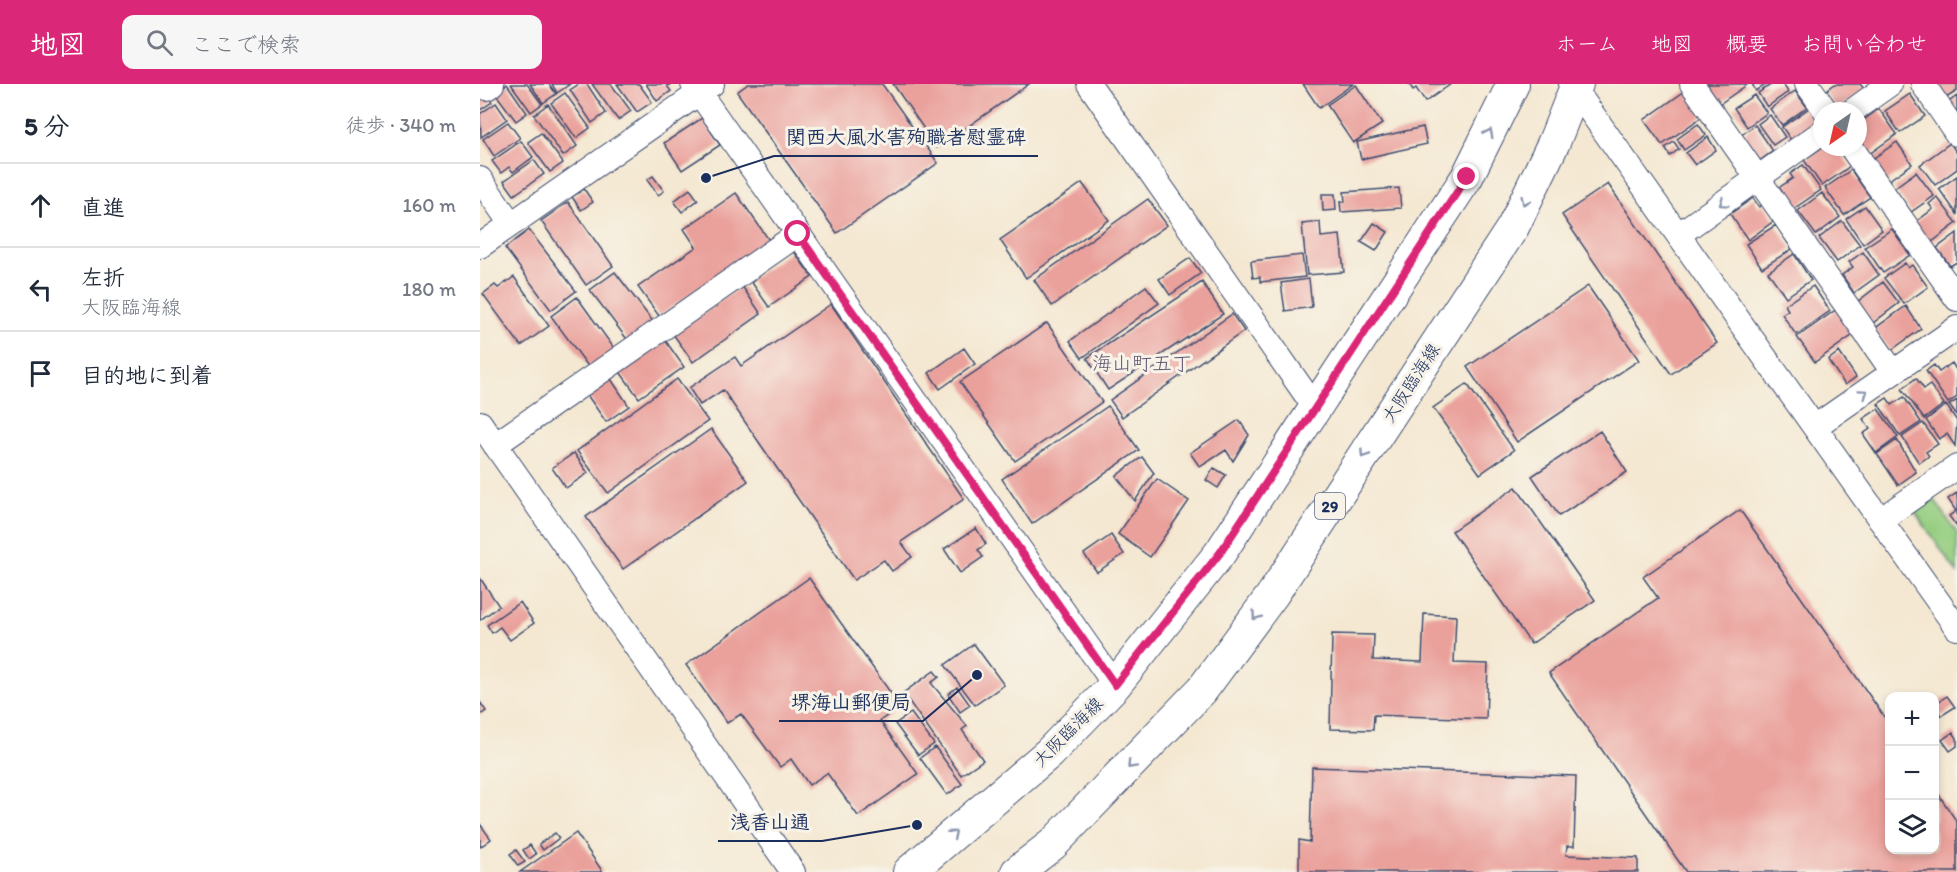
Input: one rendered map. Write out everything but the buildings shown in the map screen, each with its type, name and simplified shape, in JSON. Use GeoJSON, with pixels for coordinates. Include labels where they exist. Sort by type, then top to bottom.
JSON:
{"type":"FeatureCollection","features":[{"type":"Feature","properties":{"kind":"main road","name":"大阪臨海線"},"geometry":{"type":"LineString","coordinates":[[909,872],[1049,753],[1115,685],[1220,553],[1467,177],[1513,84]]}},
{"type":"Feature","properties":{"kind":"main road","name":"大阪臨海線"},"geometry":{"type":"LineString","coordinates":[[1017,872],[1061,836],[1202,690],[1273,594],[1513,227],[1554,142],[1576,86]]}},
{"type":"Feature","properties":{"kind":"street"},"geometry":{"type":"LineString","coordinates":[[1089,84],[1316,409]]}},
{"type":"Feature","properties":{"kind":"street"},"geometry":{"type":"LineString","coordinates":[[1692,84],[1893,372]]}},
{"type":"Feature","properties":{"kind":"street"},"geometry":{"type":"LineString","coordinates":[[1807,84],[1820,102]]}},
{"type":"Feature","properties":{"kind":"street"},"geometry":{"type":"LineString","coordinates":[[1865,102],[1890,84]]}},
{"type":"Feature","properties":{"kind":"street"},"geometry":{"type":"LineString","coordinates":[[1923,84],[1957,134]]}},
{"type":"Feature","properties":{"kind":"street"},"geometry":{"type":"LineString","coordinates":[[1576,86],[1678,235],[1957,627]]}},
{"type":"Feature","properties":{"kind":"street"},"geometry":{"type":"LineString","coordinates":[[480,246],[701,87],[798,234],[1115,685]]}},
{"type":"Feature","properties":{"kind":"street"},"geometry":{"type":"LineString","coordinates":[[1678,235],[1813,138]]}},
{"type":"Feature","properties":{"kind":"street"},"geometry":{"type":"LineString","coordinates":[[1857,156],[1957,299]]}},
{"type":"Feature","properties":{"kind":"street"},"geometry":{"type":"LineString","coordinates":[[480,179],[512,224]]}},
{"type":"Feature","properties":{"kind":"street"},"geometry":{"type":"LineString","coordinates":[[495,445],[798,234]]}},
{"type":"Feature","properties":{"kind":"street"},"geometry":{"type":"LineString","coordinates":[[1816,426],[1957,328]]}},
{"type":"Feature","properties":{"kind":"street"},"geometry":{"type":"LineString","coordinates":[[480,423],[792,872]]}},
{"type":"Feature","properties":{"kind":"street"},"geometry":{"type":"LineString","coordinates":[[1880,520],[1957,467]]}},
{"type":"Feature","properties":{"kind":"green space"},"geometry":{"type":"Polygon","coordinates":[[[1934,499],[1957,533],[1957,573],[1915,512],[1934,499]]]}},
{"type":"Feature","properties":{"kind":"place","name":"関西大風水害殉職者慰霊碑"},"geometry":{"type":"Point","coordinates":[706,178]}},
{"type":"Feature","properties":{"kind":"place","name":"堺海山郵便局"},"geometry":{"type":"Point","coordinates":[977,675]}},
{"type":"Feature","properties":{"kind":"place","name":"浅香山通"},"geometry":{"type":"Point","coordinates":[917,825]}},
{"type":"Feature","properties":{"kind":"district","name":"海山町五丁"},"geometry":{"type":"Point","coordinates":[1142,363]}},
{"type":"Feature","properties":{"kind":"route"},"geometry":{"type":"LineString","coordinates":[[798,234],[1115,685],[1220,553],[1467,177]]}}]}
